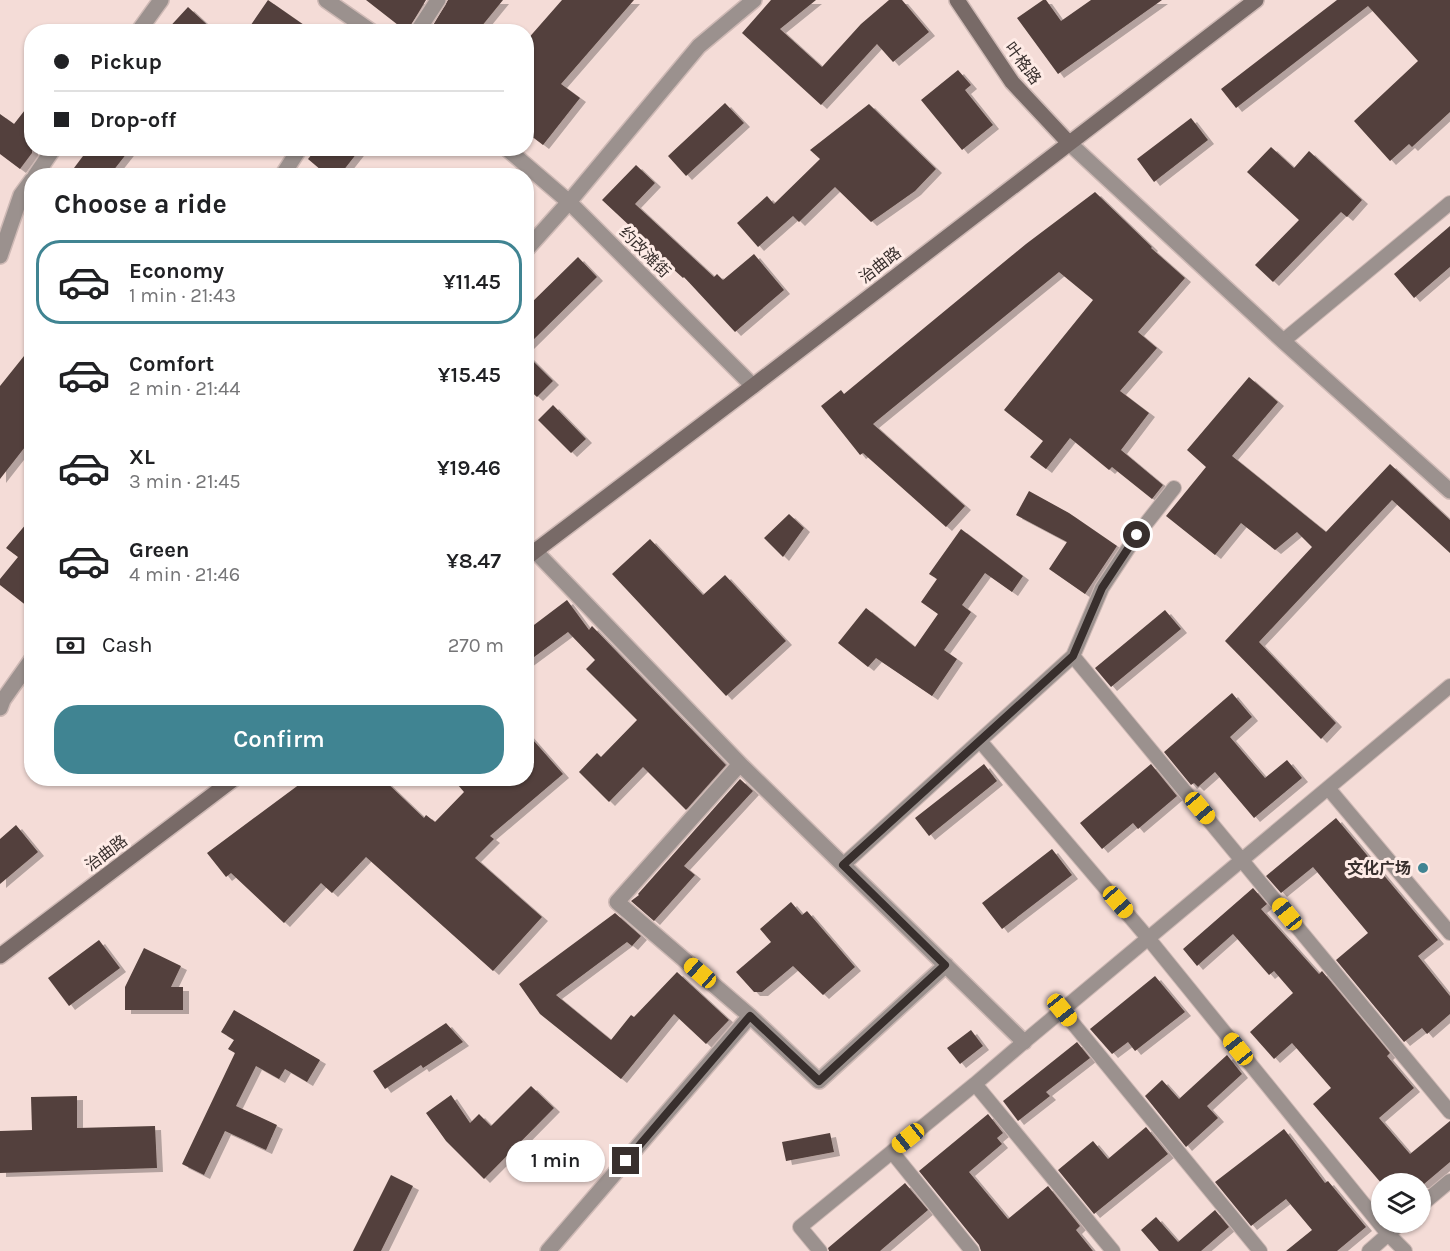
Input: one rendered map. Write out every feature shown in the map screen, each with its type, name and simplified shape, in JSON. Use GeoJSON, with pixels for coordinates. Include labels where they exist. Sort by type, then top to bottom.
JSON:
{"type":"FeatureCollection","features":[{"type":"Feature","properties":{"kind":"main road","name":"叶格路"},"geometry":{"type":"LineString","coordinates":[[957,0],[1012,82],[1068,142]]}},
{"type":"Feature","properties":{"kind":"main road","name":"治曲路"},"geometry":{"type":"LineString","coordinates":[[534,552],[1256,0]]}},
{"type":"Feature","properties":{"kind":"main road","name":"治曲路"},"geometry":{"type":"LineString","coordinates":[[0,956],[224,786]]}},
{"type":"Feature","properties":{"kind":"street"},"geometry":{"type":"LineString","coordinates":[[144,24],[160,0]]}},
{"type":"Feature","properties":{"kind":"street"},"geometry":{"type":"LineString","coordinates":[[326,0],[360,24]]}},
{"type":"Feature","properties":{"kind":"street"},"geometry":{"type":"LineString","coordinates":[[422,24],[438,0]]}},
{"type":"Feature","properties":{"kind":"street"},"geometry":{"type":"LineString","coordinates":[[534,241],[699,46],[754,0]]}},
{"type":"Feature","properties":{"kind":"street"},"geometry":{"type":"LineString","coordinates":[[1068,142],[1283,341],[1450,491]]}},
{"type":"Feature","properties":{"kind":"street","name":"约改滩街"},"geometry":{"type":"LineString","coordinates":[[515,156],[529,168]]}},
{"type":"Feature","properties":{"kind":"street","name":"约改滩街"},"geometry":{"type":"LineString","coordinates":[[534,172],[569,202],[753,386]]}},
{"type":"Feature","properties":{"kind":"street"},"geometry":{"type":"LineString","coordinates":[[0,256],[24,191]]}},
{"type":"Feature","properties":{"kind":"street"},"geometry":{"type":"LineString","coordinates":[[534,557],[740,764],[1024,1042]]}},
{"type":"Feature","properties":{"kind":"street"},"geometry":{"type":"LineString","coordinates":[[1,702],[24,670]]}},
{"type":"Feature","properties":{"kind":"street"},"geometry":{"type":"LineString","coordinates":[[740,764],[617,902],[750,1016],[819,1081],[945,965]]}},
{"type":"Feature","properties":{"kind":"street"},"geometry":{"type":"LineString","coordinates":[[548,1251],[750,1016]]}},
{"type":"Feature","properties":{"kind":"lane"},"geometry":{"type":"LineString","coordinates":[[1283,341],[1450,203]]}},
{"type":"Feature","properties":{"kind":"lane"},"geometry":{"type":"LineString","coordinates":[[843,865],[1073,656],[1102,588],[1137,535],[1174,488]]}},
{"type":"Feature","properties":{"kind":"lane"},"geometry":{"type":"LineString","coordinates":[[1073,656],[1450,1112]]}},
{"type":"Feature","properties":{"kind":"lane"},"geometry":{"type":"LineString","coordinates":[[820,1251],[800,1227],[975,1084],[1450,686]]}},
{"type":"Feature","properties":{"kind":"lane"},"geometry":{"type":"LineString","coordinates":[[980,741],[1148,938],[1388,1234],[1405,1251]]}},
{"type":"Feature","properties":{"kind":"lane"},"geometry":{"type":"LineString","coordinates":[[1328,788],[1450,933]]}},
{"type":"Feature","properties":{"kind":"lane"},"geometry":{"type":"LineString","coordinates":[[1062,1010],[1260,1251]]}},
{"type":"Feature","properties":{"kind":"lane"},"geometry":{"type":"LineString","coordinates":[[975,1084],[1113,1251]]}},
{"type":"Feature","properties":{"kind":"lane"},"geometry":{"type":"LineString","coordinates":[[891,1152],[972,1251]]}},
{"type":"Feature","properties":{"kind":"lane"},"geometry":{"type":"LineString","coordinates":[[1431,1197],[1450,1181]]}},
{"type":"Feature","properties":{"kind":"lane"},"geometry":{"type":"LineString","coordinates":[[1369,1251],[1388,1234]]}},
{"type":"Feature","properties":{"kind":"building"},"geometry":{"type":"Polygon","coordinates":[[[268,0],[302,24],[252,24],[268,0]]]}},
{"type":"Feature","properties":{"kind":"building"},"geometry":{"type":"Polygon","coordinates":[[[366,0],[426,0],[412,24],[397,24],[366,0]]]}},
{"type":"Feature","properties":{"kind":"building"},"geometry":{"type":"Polygon","coordinates":[[[448,0],[503,0],[484,24],[434,24],[448,0]]]}},
{"type":"Feature","properties":{"kind":"building"},"geometry":{"type":"Polygon","coordinates":[[[562,0],[634,0],[561,84],[580,98],[543,145],[534,138],[534,32],[562,0]]]}},
{"type":"Feature","properties":{"kind":"building"},"geometry":{"type":"Polygon","coordinates":[[[771,0],[816,0],[780,29],[822,67],[861,24],[889,0],[902,0],[929,32],[893,62],[877,44],[821,105],[742,33],[771,0]]]}},
{"type":"Feature","properties":{"kind":"building"},"geometry":{"type":"Polygon","coordinates":[[[1046,0],[1061,21],[1091,0],[1162,0],[1058,74],[1017,18],[1046,0]]]}},
{"type":"Feature","properties":{"kind":"building"},"geometry":{"type":"Polygon","coordinates":[[[1337,0],[1450,0],[1450,112],[1412,147],[1409,144],[1390,161],[1354,121],[1418,61],[1368,6],[1236,108],[1221,89],[1337,0]]]}},
{"type":"Feature","properties":{"kind":"building"},"geometry":{"type":"Polygon","coordinates":[[[188,7],[206,24],[172,24],[188,7]]]}},
{"type":"Feature","properties":{"kind":"building"},"geometry":{"type":"Polygon","coordinates":[[[958,70],[971,85],[965,90],[993,125],[962,150],[921,100],[958,70]]]}},
{"type":"Feature","properties":{"kind":"building"},"geometry":{"type":"Polygon","coordinates":[[[725,103],[744,123],[686,176],[668,156],[725,103]]]}},
{"type":"Feature","properties":{"kind":"building"},"geometry":{"type":"Polygon","coordinates":[[[869,104],[936,169],[915,191],[871,222],[835,187],[799,222],[793,216],[758,247],[737,223],[767,196],[774,204],[820,159],[810,150],[869,104]]]}},
{"type":"Feature","properties":{"kind":"building"},"geometry":{"type":"Polygon","coordinates":[[[24,111],[24,156],[30,156],[20,169],[0,154],[0,114],[14,124],[24,111]]]}},
{"type":"Feature","properties":{"kind":"building"},"geometry":{"type":"Polygon","coordinates":[[[1191,118],[1208,140],[1154,182],[1137,159],[1191,118]]]}},
{"type":"Feature","properties":{"kind":"building"},"geometry":{"type":"Polygon","coordinates":[[[1271,147],[1294,168],[1309,151],[1362,200],[1347,217],[1341,212],[1273,282],[1255,265],[1299,220],[1247,172],[1271,147]]]}},
{"type":"Feature","properties":{"kind":"building"},"geometry":{"type":"Polygon","coordinates":[[[83,156],[125,156],[115,168],[74,168],[83,156]]]}},
{"type":"Feature","properties":{"kind":"building"},"geometry":{"type":"Polygon","coordinates":[[[310,156],[355,156],[345,168],[319,168],[308,159],[310,156]]]}},
{"type":"Feature","properties":{"kind":"building"},"geometry":{"type":"Polygon","coordinates":[[[636,165],[655,183],[635,204],[714,277],[717,274],[723,280],[754,254],[784,290],[735,332],[684,277],[629,229],[631,227],[602,200],[636,165]]]}},
{"type":"Feature","properties":{"kind":"building"},"geometry":{"type":"Polygon","coordinates":[[[1095,192],[1185,278],[1138,332],[1157,348],[1120,391],[1149,413],[1121,450],[1163,485],[1152,499],[1112,467],[1109,470],[1070,438],[1046,469],[1030,457],[1043,441],[1004,410],[1093,300],[1059,272],[873,424],[965,506],[946,527],[863,453],[860,455],[821,406],[841,390],[844,394],[1026,244],[1095,192]]]}},
{"type":"Feature","properties":{"kind":"building"},"geometry":{"type":"Polygon","coordinates":[[[1450,226],[1450,267],[1414,298],[1394,274],[1450,226]]]}},
{"type":"Feature","properties":{"kind":"building"},"geometry":{"type":"Polygon","coordinates":[[[578,257],[597,277],[534,339],[534,300],[578,257]]]}},
{"type":"Feature","properties":{"kind":"building"},"geometry":{"type":"Polygon","coordinates":[[[24,356],[24,448],[0,479],[0,386],[24,356]]]}},
{"type":"Feature","properties":{"kind":"building"},"geometry":{"type":"Polygon","coordinates":[[[534,362],[553,381],[537,397],[534,394],[534,362]]]}},
{"type":"Feature","properties":{"kind":"building"},"geometry":{"type":"Polygon","coordinates":[[[1249,377],[1278,402],[1232,456],[1326,532],[1390,464],[1450,520],[1450,553],[1392,500],[1259,642],[1336,723],[1321,739],[1225,641],[1312,547],[1297,532],[1275,550],[1241,523],[1215,555],[1166,516],[1206,467],[1187,450],[1249,377]]]}},
{"type":"Feature","properties":{"kind":"building"},"geometry":{"type":"Polygon","coordinates":[[[553,405],[586,439],[571,453],[538,420],[553,405]]]}},
{"type":"Feature","properties":{"kind":"building"},"geometry":{"type":"Polygon","coordinates":[[[1029,491],[1069,513],[1117,546],[1085,594],[1049,569],[1067,542],[1016,515],[1029,491]]]}},
{"type":"Feature","properties":{"kind":"building"},"geometry":{"type":"Polygon","coordinates":[[[789,514],[804,528],[783,557],[764,538],[789,514]]]}},
{"type":"Feature","properties":{"kind":"building"},"geometry":{"type":"Polygon","coordinates":[[[24,527],[24,604],[0,585],[0,579],[18,557],[6,548],[24,527]]]}},
{"type":"Feature","properties":{"kind":"building"},"geometry":{"type":"Polygon","coordinates":[[[961,529],[1023,576],[1012,592],[985,573],[962,605],[971,612],[944,650],[957,659],[932,696],[876,658],[868,667],[838,643],[866,608],[915,647],[938,614],[921,602],[937,579],[929,574],[961,529]]]}},
{"type":"Feature","properties":{"kind":"building"},"geometry":{"type":"Polygon","coordinates":[[[650,539],[703,595],[725,575],[786,641],[726,696],[612,574],[650,539]]]}},
{"type":"Feature","properties":{"kind":"building"},"geometry":{"type":"Polygon","coordinates":[[[567,600],[589,630],[592,626],[726,765],[686,810],[643,767],[609,802],[579,772],[597,753],[601,757],[637,720],[586,669],[595,660],[568,632],[534,657],[534,625],[567,600]]]}},
{"type":"Feature","properties":{"kind":"building"},"geometry":{"type":"Polygon","coordinates":[[[1165,610],[1181,629],[1111,687],[1095,668],[1165,610]]]}},
{"type":"Feature","properties":{"kind":"building"},"geometry":{"type":"Polygon","coordinates":[[[1232,693],[1252,717],[1230,737],[1265,778],[1287,760],[1302,778],[1254,818],[1215,772],[1198,787],[1194,783],[1191,785],[1164,752],[1232,693]]]}},
{"type":"Feature","properties":{"kind":"building"},"geometry":{"type":"Polygon","coordinates":[[[534,741],[563,774],[490,836],[494,839],[475,858],[542,917],[493,971],[366,857],[332,893],[321,883],[284,923],[231,873],[226,877],[207,853],[297,786],[390,786],[424,818],[426,815],[435,822],[464,792],[459,786],[534,786],[534,741]]]}},
{"type":"Feature","properties":{"kind":"building"},"geometry":{"type":"Polygon","coordinates":[[[984,764],[997,781],[929,836],[915,818],[984,764]]]}},
{"type":"Feature","properties":{"kind":"building"},"geometry":{"type":"Polygon","coordinates":[[[1151,764],[1177,796],[1138,829],[1133,823],[1102,849],[1080,823],[1151,764]]]}},
{"type":"Feature","properties":{"kind":"building"},"geometry":{"type":"Polygon","coordinates":[[[740,779],[753,791],[684,866],[695,875],[654,921],[631,901],[639,895],[740,779]]]}},
{"type":"Feature","properties":{"kind":"building"},"geometry":{"type":"Polygon","coordinates":[[[1336,818],[1438,940],[1418,956],[1450,996],[1450,1014],[1427,1034],[1422,1028],[1404,1042],[1336,960],[1368,933],[1313,867],[1281,893],[1266,876],[1336,818]]]}},
{"type":"Feature","properties":{"kind":"building"},"geometry":{"type":"Polygon","coordinates":[[[16,825],[38,852],[0,884],[0,839],[16,825]]]}},
{"type":"Feature","properties":{"kind":"building"},"geometry":{"type":"Polygon","coordinates":[[[1052,849],[1072,875],[1002,929],[982,903],[1052,849]]]}},
{"type":"Feature","properties":{"kind":"building"},"geometry":{"type":"Polygon","coordinates":[[[1253,888],[1267,904],[1261,909],[1319,974],[1322,971],[1390,1053],[1387,1056],[1414,1088],[1379,1118],[1410,1154],[1450,1121],[1450,1162],[1431,1178],[1431,1173],[1373,1173],[1313,1104],[1331,1088],[1292,1043],[1274,1059],[1250,1032],[1293,993],[1274,971],[1269,975],[1233,934],[1197,966],[1183,949],[1253,888]]]}},
{"type":"Feature","properties":{"kind":"building"},"geometry":{"type":"Polygon","coordinates":[[[791,902],[802,915],[807,911],[855,967],[823,995],[793,966],[762,992],[754,992],[736,972],[771,942],[760,929],[791,902]]]}},
{"type":"Feature","properties":{"kind":"building"},"geometry":{"type":"Polygon","coordinates":[[[615,913],[641,936],[632,946],[627,942],[556,995],[611,1040],[631,1015],[634,1017],[677,972],[729,1020],[706,1044],[674,1014],[621,1079],[540,1014],[519,984],[615,913]]]}},
{"type":"Feature","properties":{"kind":"building"},"geometry":{"type":"Polygon","coordinates":[[[99,940],[120,968],[69,1006],[48,978],[99,940]]]}},
{"type":"Feature","properties":{"kind":"building"},"geometry":{"type":"Polygon","coordinates":[[[144,948],[181,966],[171,987],[183,987],[183,1010],[125,1010],[125,987],[144,948]]]}},
{"type":"Feature","properties":{"kind":"building"},"geometry":{"type":"Polygon","coordinates":[[[1155,976],[1185,1012],[1135,1051],[1128,1042],[1112,1054],[1090,1029],[1155,976]]]}},
{"type":"Feature","properties":{"kind":"building"},"geometry":{"type":"Polygon","coordinates":[[[234,1010],[320,1060],[307,1082],[285,1069],[279,1079],[256,1066],[236,1106],[277,1125],[266,1150],[225,1131],[204,1175],[182,1164],[235,1053],[228,1049],[234,1040],[221,1032],[234,1010]]]}},
{"type":"Feature","properties":{"kind":"building"},"geometry":{"type":"Polygon","coordinates":[[[446,1023],[463,1042],[423,1068],[421,1065],[385,1089],[373,1071],[446,1023]]]}},
{"type":"Feature","properties":{"kind":"building"},"geometry":{"type":"Polygon","coordinates":[[[971,1030],[983,1046],[960,1064],[947,1048],[971,1030]]]}},
{"type":"Feature","properties":{"kind":"building"},"geometry":{"type":"Polygon","coordinates":[[[1077,1042],[1090,1058],[1046,1092],[1050,1096],[1018,1121],[1003,1101],[1077,1042]]]}},
{"type":"Feature","properties":{"kind":"building"},"geometry":{"type":"Polygon","coordinates":[[[1227,1055],[1242,1074],[1207,1106],[1218,1118],[1186,1147],[1145,1096],[1162,1080],[1179,1099],[1227,1055]]]}},
{"type":"Feature","properties":{"kind":"building"},"geometry":{"type":"Polygon","coordinates":[[[531,1086],[554,1108],[484,1179],[446,1141],[426,1113],[451,1095],[470,1123],[479,1114],[491,1126],[531,1086]]]}},
{"type":"Feature","properties":{"kind":"building"},"geometry":{"type":"Polygon","coordinates":[[[77,1096],[77,1128],[155,1126],[157,1168],[0,1173],[0,1131],[32,1130],[31,1097],[77,1096]]]}},
{"type":"Feature","properties":{"kind":"building"},"geometry":{"type":"Polygon","coordinates":[[[988,1114],[1003,1133],[997,1138],[1002,1144],[969,1172],[1008,1219],[1048,1186],[1080,1226],[1076,1230],[1093,1251],[981,1251],[979,1245],[919,1171],[988,1114]]]}},
{"type":"Feature","properties":{"kind":"building"},"geometry":{"type":"Polygon","coordinates":[[[1146,1127],[1168,1154],[1094,1214],[1058,1170],[1093,1141],[1108,1159],[1146,1127]]]}},
{"type":"Feature","properties":{"kind":"building"},"geometry":{"type":"Polygon","coordinates":[[[1284,1129],[1325,1183],[1328,1181],[1366,1227],[1337,1251],[1286,1251],[1312,1230],[1286,1199],[1251,1226],[1215,1182],[1284,1129]]]}},
{"type":"Feature","properties":{"kind":"building"},"geometry":{"type":"Polygon","coordinates":[[[830,1133],[834,1152],[786,1161],[782,1142],[830,1133]]]}},
{"type":"Feature","properties":{"kind":"building"},"geometry":{"type":"Polygon","coordinates":[[[391,1175],[413,1186],[381,1251],[353,1251],[391,1175]]]}},
{"type":"Feature","properties":{"kind":"building"},"geometry":{"type":"Polygon","coordinates":[[[905,1183],[928,1210],[880,1251],[829,1251],[828,1248],[905,1183]]]}},
{"type":"Feature","properties":{"kind":"building"},"geometry":{"type":"Polygon","coordinates":[[[1215,1210],[1229,1227],[1201,1251],[1159,1251],[1141,1230],[1156,1217],[1178,1242],[1215,1210]]]}},
{"type":"Feature","properties":{"kind":"place","name":"文化广场"},"geometry":{"type":"Point","coordinates":[1423,868]}},
{"type":"Feature","properties":{"kind":"route"},"geometry":{"type":"LineString","coordinates":[[626,1161],[750,1016],[819,1081],[945,965],[843,865],[1073,656],[1102,588],[1137,535]]}}]}
